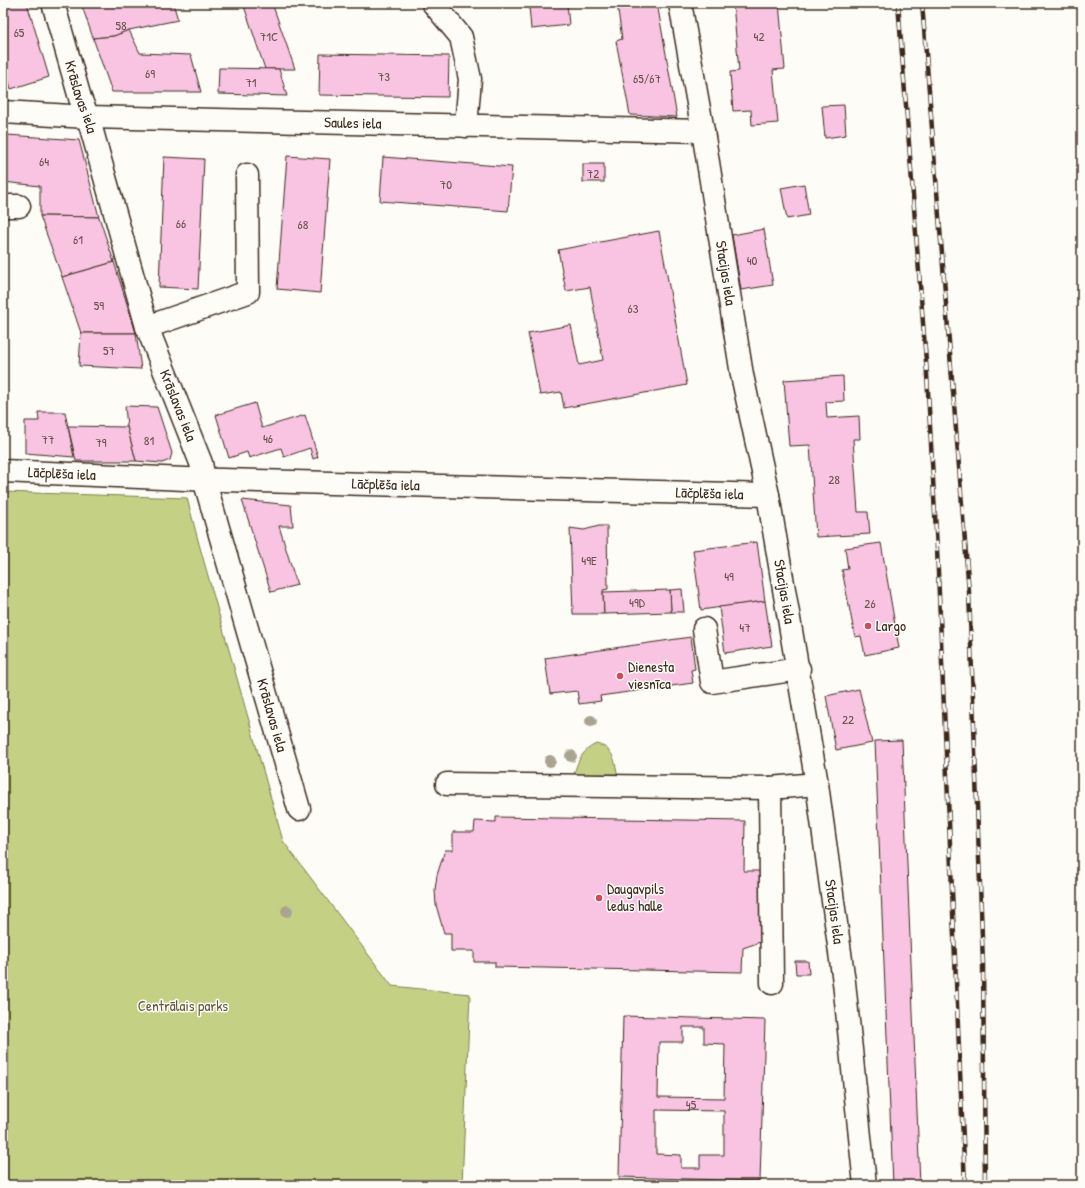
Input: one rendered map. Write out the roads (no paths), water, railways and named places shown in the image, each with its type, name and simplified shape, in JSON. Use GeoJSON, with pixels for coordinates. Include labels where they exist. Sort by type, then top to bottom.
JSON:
{"type":"FeatureCollection","features":[{"type":"Feature","properties":{"kind":"street","name":"Krāslavas iela"},"geometry":{"type":"LineString","coordinates":[[53,3],[80,98],[88,117],[147,327],[201,463],[204,479],[299,809]]}},
{"type":"Feature","properties":{"kind":"street"},"geometry":{"type":"LineString","coordinates":[[433,3],[461,37],[470,79],[466,126]]}},
{"type":"Feature","properties":{"kind":"street","name":"Stacijas iela"},"geometry":{"type":"LineString","coordinates":[[680,3],[703,131],[742,375],[768,495],[817,784],[844,982],[865,1185]]}},
{"type":"Feature","properties":{"kind":"street","name":"Saules iela"},"geometry":{"type":"LineString","coordinates":[[3,112],[88,117],[703,131]]}},
{"type":"Feature","properties":{"kind":"street"},"geometry":{"type":"LineString","coordinates":[[147,327],[248,292],[247,175]]}},
{"type":"Feature","properties":{"kind":"street","name":"Lāčplēša iela"},"geometry":{"type":"LineString","coordinates":[[3,471],[204,479],[740,493],[768,495]]}},
{"type":"Feature","properties":{"kind":"street"},"geometry":{"type":"LineString","coordinates":[[704,629],[712,682],[798,669]]}},
{"type":"Feature","properties":{"kind":"street"},"geometry":{"type":"LineString","coordinates":[[447,784],[770,788],[817,784]]}},
{"type":"Feature","properties":{"kind":"street"},"geometry":{"type":"LineString","coordinates":[[770,788],[772,983]]}},
{"type":"Feature","properties":{"kind":"railway"},"geometry":{"type":"LineString","coordinates":[[898,3],[927,374],[937,549],[965,1185]]}},
{"type":"Feature","properties":{"kind":"railway"},"geometry":{"type":"LineString","coordinates":[[922,3],[969,592],[983,963],[985,1185]]}},
{"type":"Feature","properties":{"kind":"place","name":"Largo"},"geometry":{"type":"Point","coordinates":[868,626]}},
{"type":"Feature","properties":{"kind":"place","name":"Dienesta viesnīca"},"geometry":{"type":"Point","coordinates":[620,676]}},
{"type":"Feature","properties":{"kind":"place","name":"Daugavpils ledus halle"},"geometry":{"type":"Point","coordinates":[599,898]}},
{"type":"Feature","properties":{"kind":"park label","name":"Centrālais parks"},"geometry":{"type":"Point","coordinates":[183,1006]}}]}
